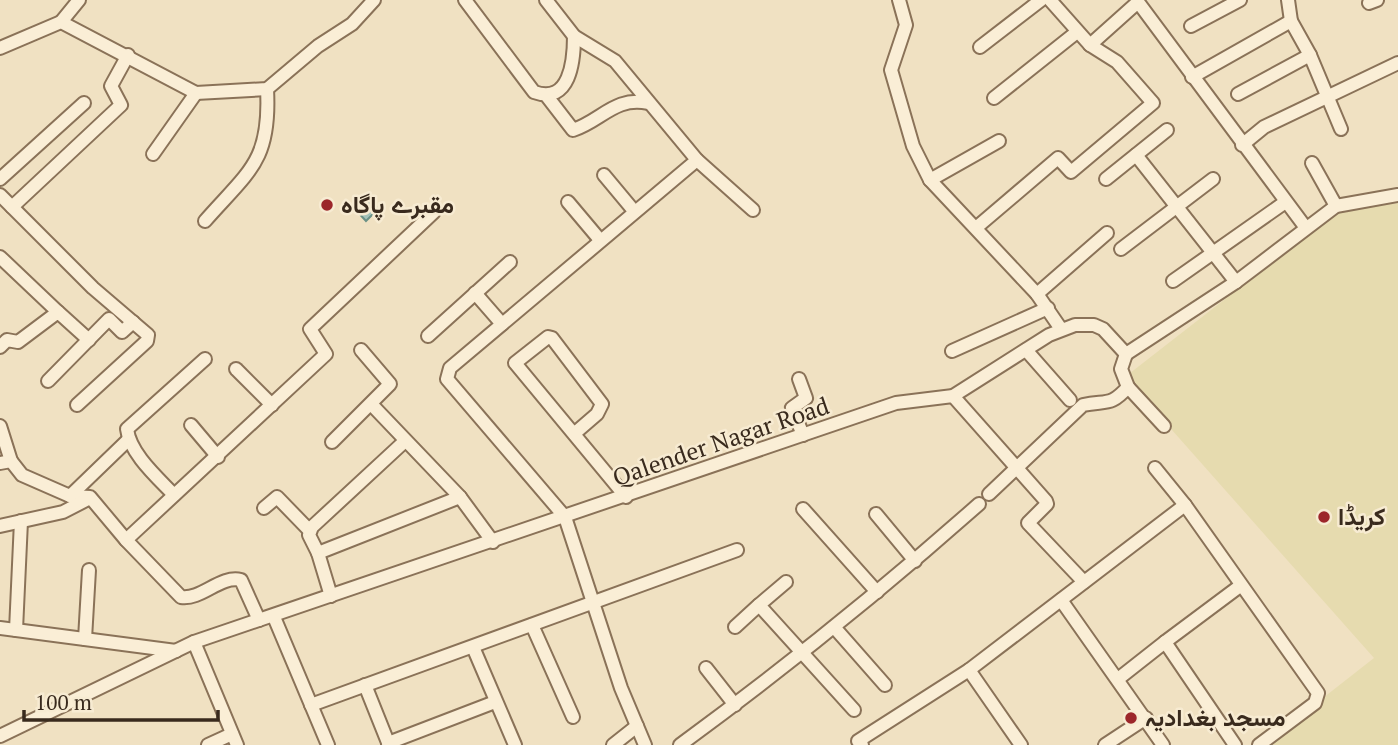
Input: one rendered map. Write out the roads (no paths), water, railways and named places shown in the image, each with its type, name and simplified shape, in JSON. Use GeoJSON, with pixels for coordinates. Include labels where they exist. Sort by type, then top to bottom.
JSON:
{"type":"FeatureCollection","features":[{"type":"Feature","properties":{"kind":"street"},"geometry":{"type":"LineString","coordinates":[[0,48],[61,22],[79,0]]}},
{"type":"Feature","properties":{"kind":"street"},"geometry":{"type":"LineString","coordinates":[[61,22],[196,93],[267,89],[317,46],[352,24],[374,0]]}},
{"type":"Feature","properties":{"kind":"street"},"geometry":{"type":"LineString","coordinates":[[465,0],[534,92],[546,95],[573,130],[616,104],[635,100],[648,103]]}},
{"type":"Feature","properties":{"kind":"street"},"geometry":{"type":"LineString","coordinates":[[545,0],[575,36],[615,61],[696,160],[753,210]]}},
{"type":"Feature","properties":{"kind":"street"},"geometry":{"type":"LineString","coordinates":[[899,0],[906,24],[891,70],[913,146],[930,180],[977,227],[1037,294],[1061,328]]}},
{"type":"Feature","properties":{"kind":"street"},"geometry":{"type":"LineString","coordinates":[[980,47],[1041,0]]}},
{"type":"Feature","properties":{"kind":"street"},"geometry":{"type":"LineString","coordinates":[[977,227],[1058,158],[1071,173],[1153,103],[1117,62],[1090,45],[1050,0]]}},
{"type":"Feature","properties":{"kind":"street"},"geometry":{"type":"LineString","coordinates":[[1191,26],[1240,0]]}},
{"type":"Feature","properties":{"kind":"street"},"geometry":{"type":"LineString","coordinates":[[1288,0],[1291,21],[1310,55],[1342,129]]}},
{"type":"Feature","properties":{"kind":"street"},"geometry":{"type":"LineString","coordinates":[[1090,45],[1138,2],[1147,4],[1192,77],[1284,203],[1306,228]]}},
{"type":"Feature","properties":{"kind":"street"},"geometry":{"type":"LineString","coordinates":[[1192,77],[1291,21]]}},
{"type":"Feature","properties":{"kind":"street"},"geometry":{"type":"LineString","coordinates":[[994,98],[1077,32]]}},
{"type":"Feature","properties":{"kind":"street"},"geometry":{"type":"LineString","coordinates":[[546,95],[569,77],[573,69],[575,36]]}},
{"type":"Feature","properties":{"kind":"street"},"geometry":{"type":"LineString","coordinates":[[12,207],[121,105],[111,86],[128,55]]}},
{"type":"Feature","properties":{"kind":"street"},"geometry":{"type":"LineString","coordinates":[[1238,94],[1310,55]]}},
{"type":"Feature","properties":{"kind":"street"},"geometry":{"type":"LineString","coordinates":[[1242,145],[1264,127],[1326,94],[1398,63]]}},
{"type":"Feature","properties":{"kind":"street"},"geometry":{"type":"LineString","coordinates":[[205,221],[258,160],[267,122],[267,89]]}},
{"type":"Feature","properties":{"kind":"street"},"geometry":{"type":"LineString","coordinates":[[153,154],[196,93]]}},
{"type":"Feature","properties":{"kind":"street"},"geometry":{"type":"LineString","coordinates":[[0,179],[84,103]]}},
{"type":"Feature","properties":{"kind":"street"},"geometry":{"type":"LineString","coordinates":[[1106,180],[1167,130]]}},
{"type":"Feature","properties":{"kind":"street"},"geometry":{"type":"LineString","coordinates":[[930,180],[999,141]]}},
{"type":"Feature","properties":{"kind":"street"},"geometry":{"type":"LineString","coordinates":[[1136,155],[1236,282]]}},
{"type":"Feature","properties":{"kind":"street"},"geometry":{"type":"LineString","coordinates":[[645,745],[593,604],[565,517],[447,379],[450,368],[696,160]]}},
{"type":"Feature","properties":{"kind":"street"},"geometry":{"type":"LineString","coordinates":[[1312,163],[1336,206]]}},
{"type":"Feature","properties":{"kind":"street"},"geometry":{"type":"LineString","coordinates":[[604,175],[634,211]]}},
{"type":"Feature","properties":{"kind":"street"},"geometry":{"type":"LineString","coordinates":[[1121,248],[1213,179]]}},
{"type":"Feature","properties":{"kind":"street"},"geometry":{"type":"LineString","coordinates":[[0,195],[93,288],[149,339],[77,405]]}},
{"type":"Feature","properties":{"kind":"street"},"geometry":{"type":"LineString","coordinates":[[1164,426],[1128,387],[1121,369],[1126,354],[1236,282],[1336,206],[1398,195]]}},
{"type":"Feature","properties":{"kind":"street"},"geometry":{"type":"LineString","coordinates":[[568,202],[600,240]]}},
{"type":"Feature","properties":{"kind":"street"},"geometry":{"type":"LineString","coordinates":[[1173,281],[1284,203]]}},
{"type":"Feature","properties":{"kind":"street"},"geometry":{"type":"LineString","coordinates":[[126,540],[218,457],[327,352],[310,329],[434,212]]}},
{"type":"Feature","properties":{"kind":"street"},"geometry":{"type":"LineString","coordinates":[[1037,294],[1107,233]]}},
{"type":"Feature","properties":{"kind":"street"},"geometry":{"type":"LineString","coordinates":[[0,257],[89,340]]}},
{"type":"Feature","properties":{"kind":"street"},"geometry":{"type":"LineString","coordinates":[[428,336],[510,262]]}},
{"type":"Feature","properties":{"kind":"street"},"geometry":{"type":"LineString","coordinates":[[475,293],[502,324]]}},
{"type":"Feature","properties":{"kind":"street"},"geometry":{"type":"LineString","coordinates":[[952,351],[1048,308]]}},
{"type":"Feature","properties":{"kind":"street"},"geometry":{"type":"LineString","coordinates":[[0,347],[7,340],[18,342],[58,312]]}},
{"type":"Feature","properties":{"kind":"street"},"geometry":{"type":"LineString","coordinates":[[48,381],[109,319],[122,332],[133,322]]}},
{"type":"Feature","properties":{"kind":"street","name":"Qalender Nagar Road"},"geometry":{"type":"LineString","coordinates":[[0,736],[194,642],[274,617],[896,403],[953,396],[1061,328],[1094,325],[1103,329],[1126,354]]}},
{"type":"Feature","properties":{"kind":"street"},"geometry":{"type":"LineString","coordinates":[[575,433],[597,414],[602,404],[552,338],[548,337],[515,363],[626,497]]}},
{"type":"Feature","properties":{"kind":"street"},"geometry":{"type":"LineString","coordinates":[[332,442],[389,387],[390,382],[361,350]]}},
{"type":"Feature","properties":{"kind":"street"},"geometry":{"type":"LineString","coordinates":[[1026,350],[1070,400]]}},
{"type":"Feature","properties":{"kind":"street"},"geometry":{"type":"LineString","coordinates":[[174,495],[129,439],[127,429],[205,359]]}},
{"type":"Feature","properties":{"kind":"street"},"geometry":{"type":"LineString","coordinates":[[236,369],[272,405]]}},
{"type":"Feature","properties":{"kind":"street"},"geometry":{"type":"LineString","coordinates":[[799,379],[806,398],[792,408],[803,435]]}},
{"type":"Feature","properties":{"kind":"street"},"geometry":{"type":"LineString","coordinates":[[680,745],[801,654],[915,561],[1083,405],[1108,404],[1128,387]]}},
{"type":"Feature","properties":{"kind":"street"},"geometry":{"type":"LineString","coordinates":[[953,396],[1047,502],[1028,523],[1084,582]]}},
{"type":"Feature","properties":{"kind":"street"},"geometry":{"type":"LineString","coordinates":[[372,405],[460,496],[493,542]]}},
{"type":"Feature","properties":{"kind":"street"},"geometry":{"type":"LineString","coordinates":[[191,425],[218,457]]}},
{"type":"Feature","properties":{"kind":"street"},"geometry":{"type":"LineString","coordinates":[[0,426],[5,462],[22,475],[70,496],[90,497],[126,540],[181,597],[192,597],[232,579],[241,580],[259,620]]}},
{"type":"Feature","properties":{"kind":"street"},"geometry":{"type":"LineString","coordinates":[[70,496],[129,439]]}},
{"type":"Feature","properties":{"kind":"street"},"geometry":{"type":"LineString","coordinates":[[310,531],[405,441]]}},
{"type":"Feature","properties":{"kind":"street"},"geometry":{"type":"LineString","coordinates":[[1155,468],[1185,505],[1319,696],[1315,703],[1259,745]]}},
{"type":"Feature","properties":{"kind":"street"},"geometry":{"type":"LineString","coordinates":[[318,552],[460,496]]}},
{"type":"Feature","properties":{"kind":"street"},"geometry":{"type":"LineString","coordinates":[[0,526],[63,512],[90,497]]}},
{"type":"Feature","properties":{"kind":"street"},"geometry":{"type":"LineString","coordinates":[[264,508],[277,497],[310,531],[331,596]]}},
{"type":"Feature","properties":{"kind":"street"},"geometry":{"type":"LineString","coordinates":[[862,745],[858,741],[969,670],[1185,505]]}},
{"type":"Feature","properties":{"kind":"street"},"geometry":{"type":"LineString","coordinates":[[803,509],[877,592]]}},
{"type":"Feature","properties":{"kind":"street"},"geometry":{"type":"LineString","coordinates":[[876,514],[915,561]]}},
{"type":"Feature","properties":{"kind":"street"},"geometry":{"type":"LineString","coordinates":[[16,631],[21,521]]}},
{"type":"Feature","properties":{"kind":"street"},"geometry":{"type":"LineString","coordinates":[[311,705],[737,550]]}},
{"type":"Feature","properties":{"kind":"street"},"geometry":{"type":"LineString","coordinates":[[85,639],[89,570]]}},
{"type":"Feature","properties":{"kind":"street"},"geometry":{"type":"LineString","coordinates":[[735,627],[786,582]]}},
{"type":"Feature","properties":{"kind":"street"},"geometry":{"type":"LineString","coordinates":[[1118,679],[1240,586]]}},
{"type":"Feature","properties":{"kind":"street"},"geometry":{"type":"LineString","coordinates":[[1061,600],[1163,745]]}},
{"type":"Feature","properties":{"kind":"street"},"geometry":{"type":"LineString","coordinates":[[759,605],[854,710]]}},
{"type":"Feature","properties":{"kind":"street"},"geometry":{"type":"LineString","coordinates":[[274,617],[328,745]]}},
{"type":"Feature","properties":{"kind":"street"},"geometry":{"type":"LineString","coordinates":[[532,625],[573,717]]}},
{"type":"Feature","properties":{"kind":"street"},"geometry":{"type":"LineString","coordinates":[[834,627],[885,685]]}},
{"type":"Feature","properties":{"kind":"street"},"geometry":{"type":"LineString","coordinates":[[0,628],[177,652]]}},
{"type":"Feature","properties":{"kind":"street"},"geometry":{"type":"LineString","coordinates":[[194,642],[235,739],[208,745]]}},
{"type":"Feature","properties":{"kind":"street"},"geometry":{"type":"LineString","coordinates":[[1165,642],[1235,745]]}},
{"type":"Feature","properties":{"kind":"street"},"geometry":{"type":"LineString","coordinates":[[473,647],[515,745]]}},
{"type":"Feature","properties":{"kind":"street"},"geometry":{"type":"LineString","coordinates":[[706,668],[735,705]]}},
{"type":"Feature","properties":{"kind":"street"},"geometry":{"type":"LineString","coordinates":[[969,670],[1021,745]]}},
{"type":"Feature","properties":{"kind":"street"},"geometry":{"type":"LineString","coordinates":[[365,685],[388,744],[495,702]]}},
{"type":"Feature","properties":{"kind":"street"},"geometry":{"type":"LineString","coordinates":[[1105,745],[1146,718]]}},
{"type":"Feature","properties":{"kind":"street"},"geometry":{"type":"LineString","coordinates":[[613,745],[637,726]]}},
{"type":"Feature","properties":{"kind":"water"},"geometry":{"type":"Polygon","coordinates":[[[366,197],[378,209],[366,221],[354,208],[366,197]]]}},
{"type":"Feature","properties":{"kind":"place","name":"مقبرے پاگاہ"},"geometry":{"type":"Point","coordinates":[327,205]}},
{"type":"Feature","properties":{"kind":"place","name":"کریڈا"},"geometry":{"type":"Point","coordinates":[1324,517]}},
{"type":"Feature","properties":{"kind":"place","name":"مسجد بغدادیہ"},"geometry":{"type":"Point","coordinates":[1131,718]}}]}
